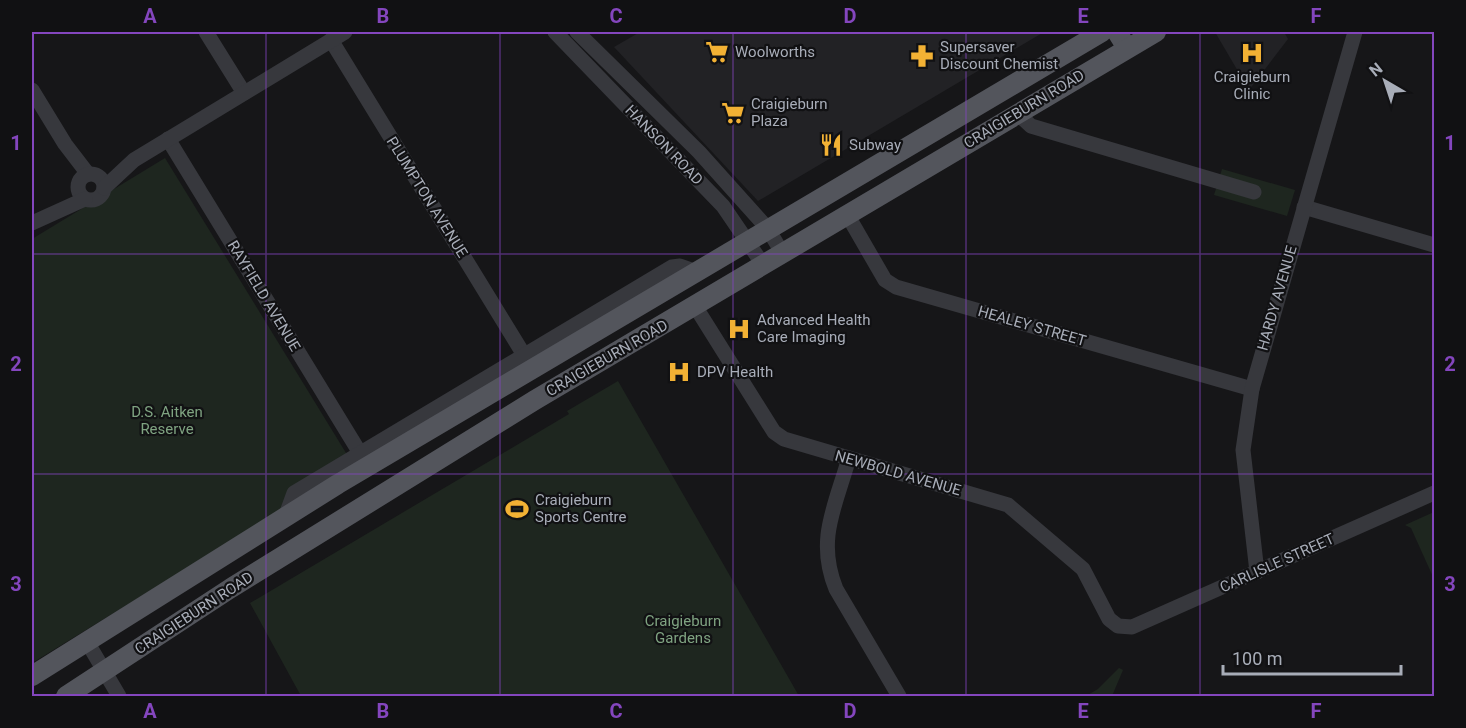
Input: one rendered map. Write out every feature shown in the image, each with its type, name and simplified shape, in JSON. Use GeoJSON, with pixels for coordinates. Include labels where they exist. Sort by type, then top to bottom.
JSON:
{"type":"FeatureCollection","features":[{"type":"Feature","properties":{"kind":"main road","name":"CRAIGIEBURN ROAD"},"geometry":{"type":"LineString","coordinates":[[32,676],[286,515],[1102,32]]}},
{"type":"Feature","properties":{"kind":"main road","name":"CRAIGIEBURN ROAD"},"geometry":{"type":"LineString","coordinates":[[66,696],[320,532],[1017,113],[1122,40],[1156,32]]}},
{"type":"Feature","properties":{"kind":"street"},"geometry":{"type":"LineString","coordinates":[[206,32],[244,93]]}},
{"type":"Feature","properties":{"kind":"street"},"geometry":{"type":"LineString","coordinates":[[37,219],[85,183],[135,160],[345,32]]}},
{"type":"Feature","properties":{"kind":"street","name":"HANSON ROAD"},"geometry":{"type":"LineString","coordinates":[[555,32],[723,206],[749,240],[764,266]]}},
{"type":"Feature","properties":{"kind":"street","name":"HANSON ROAD"},"geometry":{"type":"LineString","coordinates":[[577,32],[699,152],[768,229],[783,254]]}},
{"type":"Feature","properties":{"kind":"street","name":"HARDY AVENUE"},"geometry":{"type":"LineString","coordinates":[[1257,572],[1243,450],[1252,390],[1355,32]]}},
{"type":"Feature","properties":{"kind":"street","name":"PLUMPTON AVENUE"},"geometry":{"type":"LineString","coordinates":[[331,40],[524,355]]}},
{"type":"Feature","properties":{"kind":"street"},"geometry":{"type":"LineString","coordinates":[[32,90],[65,144],[85,183],[97,198],[104,188],[135,160]]}},
{"type":"Feature","properties":{"kind":"street"},"geometry":{"type":"LineString","coordinates":[[1017,113],[1031,126],[1254,192]]}},
{"type":"Feature","properties":{"kind":"street","name":"RAYFIELD AVENUE"},"geometry":{"type":"LineString","coordinates":[[168,139],[360,453]]}},
{"type":"Feature","properties":{"kind":"street"},"geometry":{"type":"LineString","coordinates":[[85,183],[102,180],[104,188]]}},
{"type":"Feature","properties":{"kind":"street"},"geometry":{"type":"LineString","coordinates":[[1304,207],[1434,245]]}},
{"type":"Feature","properties":{"kind":"street","name":"HEALEY STREET"},"geometry":{"type":"LineString","coordinates":[[848,216],[879,272],[885,280],[896,287],[1252,390]]}},
{"type":"Feature","properties":{"kind":"street","name":"CRAIGIEBURN ROAD"},"geometry":{"type":"LineString","coordinates":[[286,515],[294,493],[668,269],[680,266],[697,272]]}},
{"type":"Feature","properties":{"kind":"street","name":"NEWBOLD AVENUE"},"geometry":{"type":"LineString","coordinates":[[695,306],[774,432],[784,439],[1008,505],[1083,569],[1109,619],[1118,626]]}},
{"type":"Feature","properties":{"kind":"street"},"geometry":{"type":"LineString","coordinates":[[849,459],[826,537],[829,573],[836,590],[899,696]]}},
{"type":"Feature","properties":{"kind":"street","name":"CARLISLE STREET"},"geometry":{"type":"LineString","coordinates":[[1118,626],[1132,627],[1434,493]]}},
{"type":"Feature","properties":{"kind":"street"},"geometry":{"type":"LineString","coordinates":[[86,640],[99,675],[117,693]]}},
{"type":"Feature","properties":{"kind":"shaded area","name":"Craigieburn Plaza"},"geometry":{"type":"Polygon","coordinates":[[[640,32],[1044,32],[758,201],[614,47],[640,32]]]}},
{"type":"Feature","properties":{"kind":"shaded area","name":"Craigieburn Clinic"},"geometry":{"type":"Polygon","coordinates":[[[1215,32],[1284,32],[1288,39],[1249,90],[1215,32]]]}},
{"type":"Feature","properties":{"kind":"green space","name":"D.S. Aitken Reserve"},"geometry":{"type":"Polygon","coordinates":[[[165,158],[354,466],[32,663],[32,239],[165,158]]]}},
{"type":"Feature","properties":{"kind":"green space"},"geometry":{"type":"Polygon","coordinates":[[[1222,169],[1295,190],[1287,216],[1214,195],[1222,169]]]}},
{"type":"Feature","properties":{"kind":"green space","name":"Craigieburn Sports Centre"},"geometry":{"type":"Polygon","coordinates":[[[618,381],[799,696],[301,696],[250,603],[569,414],[567,411],[618,381]]]}},
{"type":"Feature","properties":{"kind":"green space"},"geometry":{"type":"Polygon","coordinates":[[[1434,512],[1434,579],[1411,528],[1405,525],[1434,512]]]}},
{"type":"Feature","properties":{"kind":"green space"},"geometry":{"type":"Polygon","coordinates":[[[1119,668],[1123,670],[1112,696],[1086,696],[1098,689],[1119,668]]]}},
{"type":"Feature","properties":{"kind":"place","name":"Woolworths"},"geometry":{"type":"Point","coordinates":[717,52]}},
{"type":"Feature","properties":{"kind":"place","name":"Craigieburn Clinic"},"geometry":{"type":"Point","coordinates":[1252,53]}},
{"type":"Feature","properties":{"kind":"place","name":"Supersaver Discount Chemist"},"geometry":{"type":"Point","coordinates":[922,56]}},
{"type":"Feature","properties":{"kind":"place","name":"Craigieburn Plaza"},"geometry":{"type":"Point","coordinates":[733,113]}},
{"type":"Feature","properties":{"kind":"place","name":"Subway"},"geometry":{"type":"Point","coordinates":[831,145]}},
{"type":"Feature","properties":{"kind":"place","name":"Advanced Health Care Imaging"},"geometry":{"type":"Point","coordinates":[739,329]}},
{"type":"Feature","properties":{"kind":"place","name":"DPV Health"},"geometry":{"type":"Point","coordinates":[679,372]}},
{"type":"Feature","properties":{"kind":"place","name":"Craigieburn Sports Centre"},"geometry":{"type":"Point","coordinates":[517,509]}},
{"type":"Feature","properties":{"kind":"park label","name":"Craigieburn Gardens"},"geometry":{"type":"Point","coordinates":[683,630]}}]}
